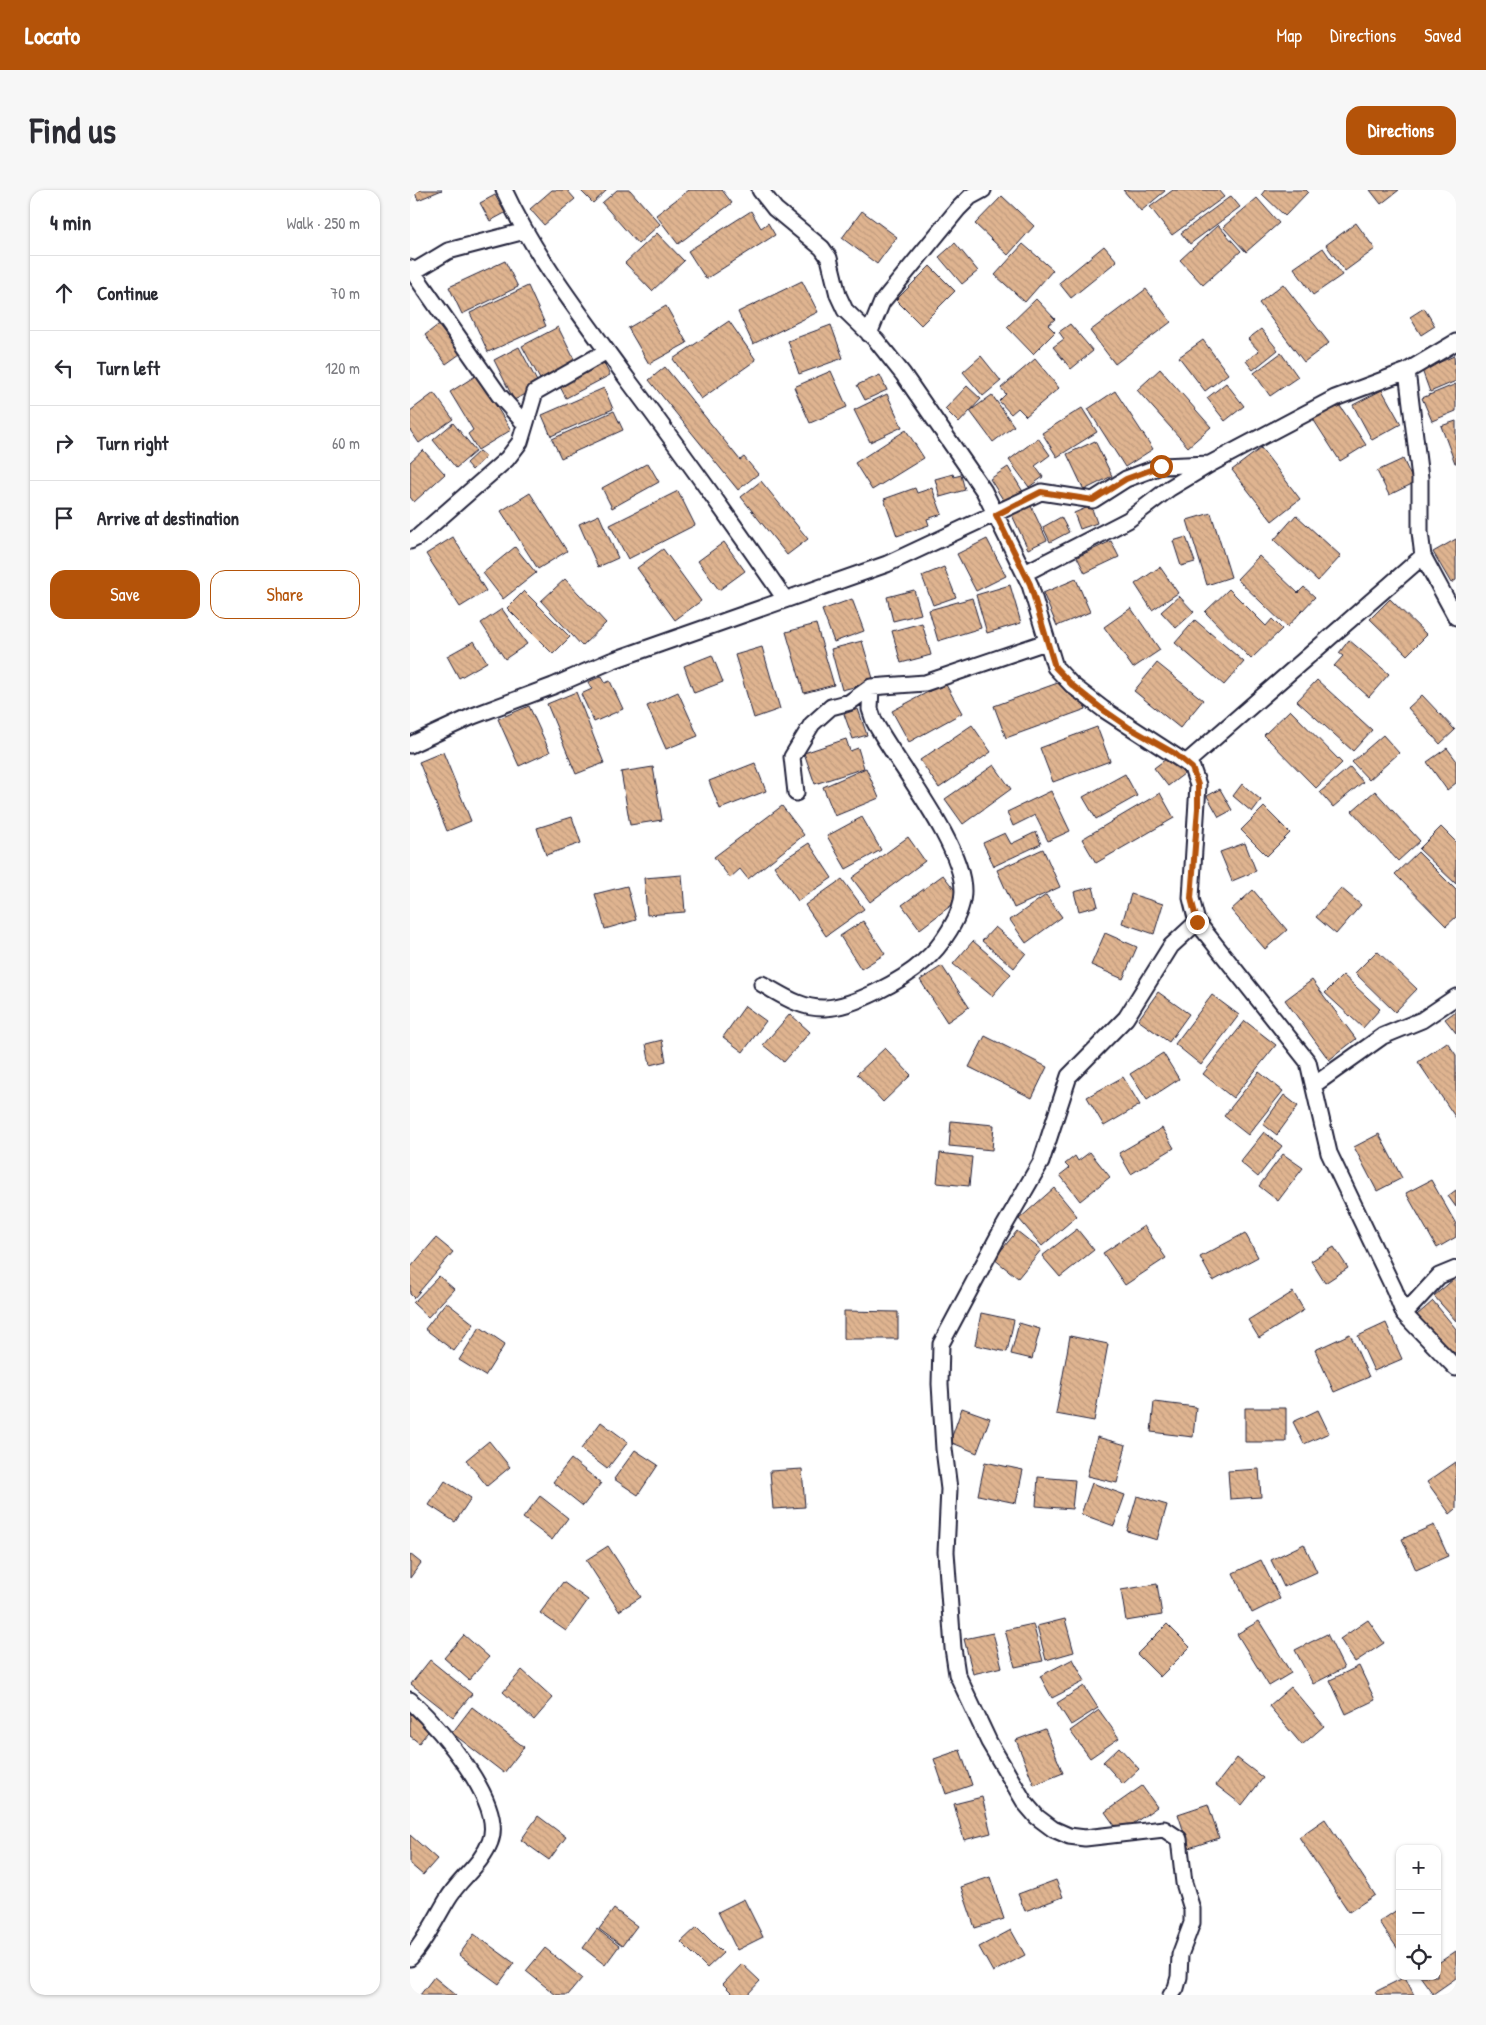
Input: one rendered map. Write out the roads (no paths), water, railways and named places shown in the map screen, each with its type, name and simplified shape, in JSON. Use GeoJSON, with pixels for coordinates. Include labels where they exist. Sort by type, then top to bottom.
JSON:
{"type":"FeatureCollection","features":[{"type":"Feature","properties":{"kind":"street"},"geometry":{"type":"LineString","coordinates":[[504,190],[524,231],[607,351],[720,505],[785,599]]}},
{"type":"Feature","properties":{"kind":"street"},"geometry":{"type":"LineString","coordinates":[[760,190],[775,208],[822,248],[830,258],[838,296],[845,310],[904,374],[984,491],[1025,573],[1055,667],[1072,685],[1128,727],[1174,753],[1192,768],[1198,785],[1191,898],[1197,922],[1308,1062],[1329,1154],[1394,1289],[1404,1314],[1456,1368]]}},
{"type":"Feature","properties":{"kind":"street"},"geometry":{"type":"LineString","coordinates":[[869,334],[882,302],[958,209],[970,197],[982,190]]}},
{"type":"Feature","properties":{"kind":"street"},"geometry":{"type":"LineString","coordinates":[[524,231],[448,251],[412,270],[499,396],[525,424]]}},
{"type":"Feature","properties":{"kind":"street"},"geometry":{"type":"LineString","coordinates":[[1025,573],[1128,520],[1170,488],[1210,464],[1335,398],[1406,371],[1456,342]]}},
{"type":"Feature","properties":{"kind":"street"},"geometry":{"type":"LineString","coordinates":[[410,541],[507,459],[520,442],[535,392],[607,351]]}},
{"type":"Feature","properties":{"kind":"street"},"geometry":{"type":"LineString","coordinates":[[1406,371],[1420,478],[1420,532],[1423,556],[1456,617]]}},
{"type":"Feature","properties":{"kind":"street"},"geometry":{"type":"LineString","coordinates":[[410,745],[473,716],[553,686],[611,661],[887,564],[996,515],[1041,492],[1093,500],[1126,479],[1161,466],[1210,464]]}},
{"type":"Feature","properties":{"kind":"street"},"geometry":{"type":"LineString","coordinates":[[1186,763],[1423,556]]}},
{"type":"Feature","properties":{"kind":"street"},"geometry":{"type":"LineString","coordinates":[[796,793],[792,757],[812,724],[831,707],[850,702],[871,687],[925,683],[1046,642]]}},
{"type":"Feature","properties":{"kind":"street"},"geometry":{"type":"LineString","coordinates":[[762,984],[797,1004],[824,1008],[864,998],[923,963],[936,950],[959,911],[963,891],[959,868],[938,824],[874,721],[870,709],[871,687]]}},
{"type":"Feature","properties":{"kind":"street"},"geometry":{"type":"LineString","coordinates":[[1171,1995],[1176,1988],[1180,1955],[1192,1924],[1192,1909],[1184,1883],[1179,1839],[1164,1829],[1085,1838],[1069,1836],[1048,1825],[1025,1803],[1012,1782],[989,1742],[957,1674],[952,1648],[946,1552],[949,1489],[944,1449],[940,1384],[941,1344],[976,1282],[999,1235],[1042,1162],[1069,1076],[1126,1018],[1172,946],[1197,922]]}},
{"type":"Feature","properties":{"kind":"street"},"geometry":{"type":"LineString","coordinates":[[1314,1085],[1383,1036],[1422,1020],[1456,997]]}},
{"type":"Feature","properties":{"kind":"street"},"geometry":{"type":"LineString","coordinates":[[1404,1314],[1438,1276],[1456,1269]]}},
{"type":"Feature","properties":{"kind":"street"},"geometry":{"type":"LineString","coordinates":[[410,1700],[436,1725],[467,1766],[489,1810],[492,1826],[491,1840],[482,1858],[452,1893],[432,1929],[410,1958]]}}]}
